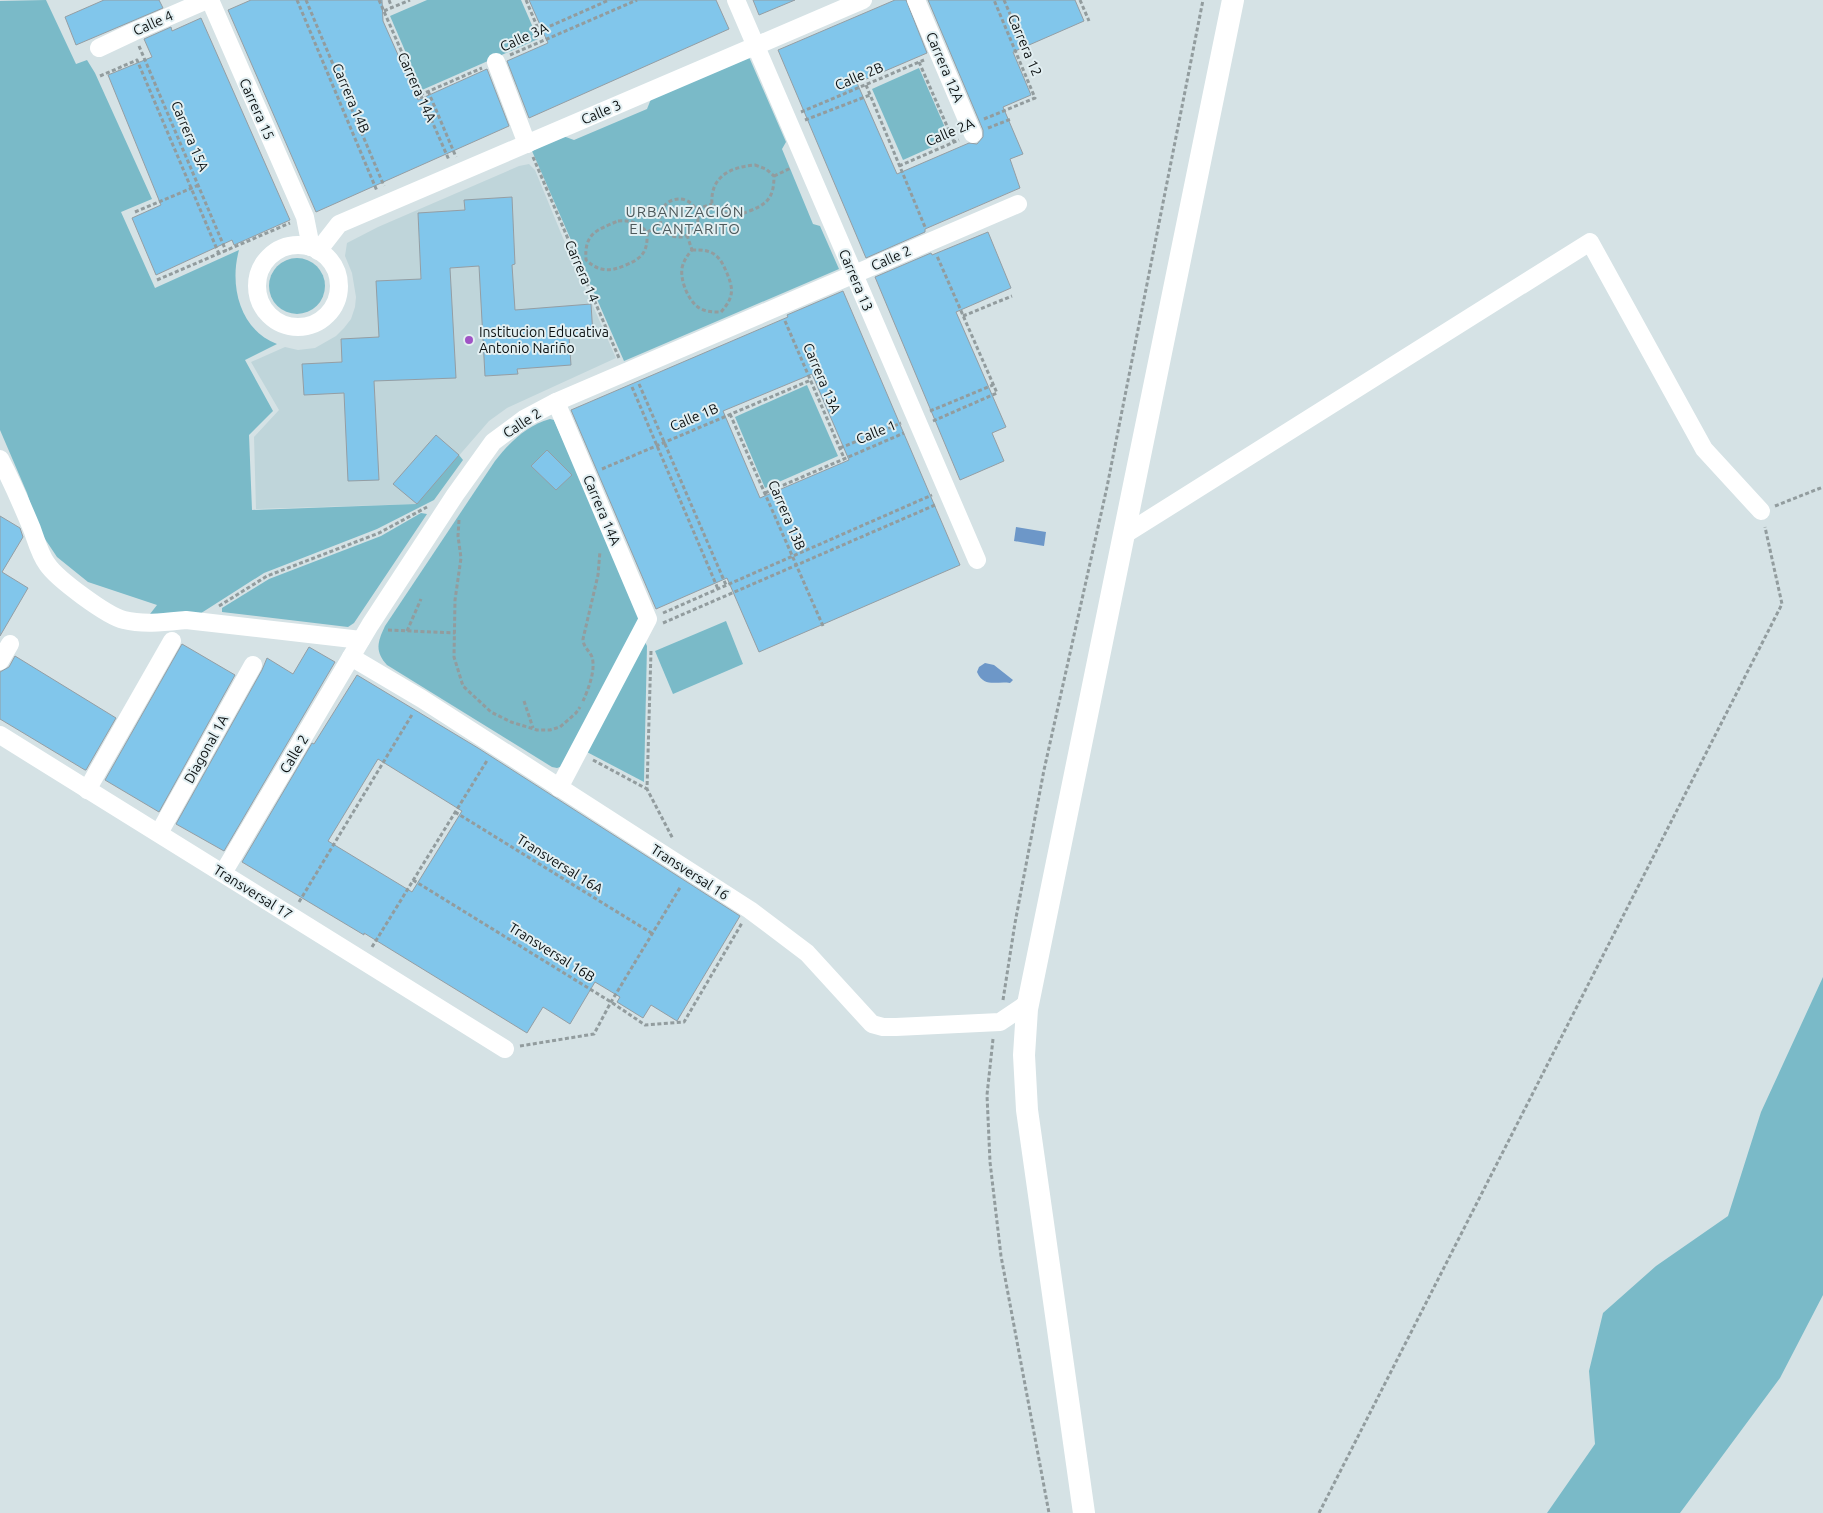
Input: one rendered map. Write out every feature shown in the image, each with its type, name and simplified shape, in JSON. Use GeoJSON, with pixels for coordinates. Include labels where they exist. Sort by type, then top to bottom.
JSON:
{"type":"FeatureCollection","features":[{"type":"Feature","properties":{"kind":"main road"},"geometry":{"type":"LineString","coordinates":[[1084,1513],[1029,1126],[1024,1054],[1028,1003],[1233,0]]}},
{"type":"Feature","properties":{"kind":"street","name":"Calle 4"},"geometry":{"type":"LineString","coordinates":[[99,48],[208,0]]}},
{"type":"Feature","properties":{"kind":"street","name":"Carrera 15"},"geometry":{"type":"LineString","coordinates":[[208,0],[305,217],[313,251]]}},
{"type":"Feature","properties":{"kind":"street","name":"Carrera 13"},"geometry":{"type":"LineString","coordinates":[[736,0],[977,560]]}},
{"type":"Feature","properties":{"kind":"street","name":"Calle 3"},"geometry":{"type":"LineString","coordinates":[[313,251],[339,224],[863,0]]}},
{"type":"Feature","properties":{"kind":"street","name":"Carrera 12A"},"geometry":{"type":"LineString","coordinates":[[916,0],[972,130]]}},
{"type":"Feature","properties":{"kind":"street"},"geometry":{"type":"LineString","coordinates":[[496,62],[527,144]]}},
{"type":"Feature","properties":{"kind":"street","name":"Calle 2"},"geometry":{"type":"LineString","coordinates":[[223,873],[372,622],[455,495],[493,442],[524,419],[556,402],[1018,204]]}},
{"type":"Feature","properties":{"kind":"street"},"geometry":{"type":"LineString","coordinates":[[1124,535],[1590,242],[1704,449],[1761,511]]}},
{"type":"Feature","properties":{"kind":"street","name":"Carrera 14A"},"geometry":{"type":"LineString","coordinates":[[556,402],[648,624]]}},
{"type":"Feature","properties":{"kind":"street"},"geometry":{"type":"LineString","coordinates":[[0,459],[14,486],[46,564],[61,579],[111,614],[123,620],[137,622],[186,620],[361,640]]}},
{"type":"Feature","properties":{"kind":"street"},"geometry":{"type":"LineString","coordinates":[[559,788],[648,624]]}},
{"type":"Feature","properties":{"kind":"street"},"geometry":{"type":"LineString","coordinates":[[87,790],[172,641]]}},
{"type":"Feature","properties":{"kind":"street"},"geometry":{"type":"LineString","coordinates":[[0,660],[10,644]]}},
{"type":"Feature","properties":{"kind":"street","name":"Transversal 16"},"geometry":{"type":"LineString","coordinates":[[351,657],[422,699],[750,910],[807,953],[872,1024],[883,1027],[896,1027],[1000,1022]]}},
{"type":"Feature","properties":{"kind":"street","name":"Diagonal 1A"},"geometry":{"type":"LineString","coordinates":[[159,833],[253,665]]}},
{"type":"Feature","properties":{"kind":"street","name":"Transversal 17"},"geometry":{"type":"LineString","coordinates":[[0,735],[505,1049]]}},
{"type":"Feature","properties":{"kind":"street"},"geometry":{"type":"LineString","coordinates":[[1025,1042],[1000,1022],[1028,1003]]}},
{"type":"Feature","properties":{"kind":"path","name":"Carrera 14B"},"geometry":{"type":"LineString","coordinates":[[298,0],[387,204]]}},
{"type":"Feature","properties":{"kind":"path","name":"Carrera 14B"},"geometry":{"type":"LineString","coordinates":[[306,0],[387,204]]}},
{"type":"Feature","properties":{"kind":"path","name":"Carrera 14A"},"geometry":{"type":"LineString","coordinates":[[379,0],[420,95],[459,173]]}},
{"type":"Feature","properties":{"kind":"path"},"geometry":{"type":"LineString","coordinates":[[389,0],[392,8]]}},
{"type":"Feature","properties":{"kind":"path"},"geometry":{"type":"LineString","coordinates":[[384,11],[410,0]]}},
{"type":"Feature","properties":{"kind":"path","name":"Calle 3A"},"geometry":{"type":"LineString","coordinates":[[526,0],[539,31],[609,0]]}},
{"type":"Feature","properties":{"kind":"path","name":"Calle 3A"},"geometry":{"type":"LineString","coordinates":[[420,95],[637,0]]}},
{"type":"Feature","properties":{"kind":"path","name":"Carrera 12"},"geometry":{"type":"LineString","coordinates":[[994,0],[1035,98]]}},
{"type":"Feature","properties":{"kind":"path","name":"Carrera 12"},"geometry":{"type":"LineString","coordinates":[[1004,0],[1025,49]]}},
{"type":"Feature","properties":{"kind":"path"},"geometry":{"type":"LineString","coordinates":[[1080,0],[1089,21]]}},
{"type":"Feature","properties":{"kind":"path","name":"Carrera 15A"},"geometry":{"type":"LineString","coordinates":[[133,32],[226,251]]}},
{"type":"Feature","properties":{"kind":"path","name":"Calle 2B"},"geometry":{"type":"LineString","coordinates":[[788,122],[939,54]]}},
{"type":"Feature","properties":{"kind":"path","name":"Carrera 15A"},"geometry":{"type":"LineString","coordinates":[[100,76],[137,60],[219,254]]}},
{"type":"Feature","properties":{"kind":"path"},"geometry":{"type":"LineString","coordinates":[[919,62],[954,142]]}},
{"type":"Feature","properties":{"kind":"path","name":"Carrera 14A"},"geometry":{"type":"LineString","coordinates":[[428,91],[459,173]]}},
{"type":"Feature","properties":{"kind":"path","name":"Calle 2B"},"geometry":{"type":"LineString","coordinates":[[788,122],[870,95]]}},
{"type":"Feature","properties":{"kind":"path","name":"Calle 2A"},"geometry":{"type":"LineString","coordinates":[[899,166],[954,142],[972,130],[1035,98]]}},
{"type":"Feature","properties":{"kind":"path","name":"Calle 2A"},"geometry":{"type":"LineString","coordinates":[[972,130],[1010,119]]}},
{"type":"Feature","properties":{"kind":"path","name":"Carrera 14"},"geometry":{"type":"LineString","coordinates":[[527,144],[578,262],[664,442],[726,585]]}},
{"type":"Feature","properties":{"kind":"path"},"geometry":{"type":"LineString","coordinates":[[755,165],[766,169],[774,176],[774,187],[770,197],[763,205],[741,215],[730,215],[720,212],[712,204],[713,188],[722,175],[744,166],[755,165]]}},
{"type":"Feature","properties":{"kind":"path"},"geometry":{"type":"LineString","coordinates":[[134,212],[199,185]]}},
{"type":"Feature","properties":{"kind":"path"},"geometry":{"type":"LineString","coordinates":[[672,200],[686,200],[696,209],[698,224],[688,235],[680,237],[672,235],[662,225],[660,218],[662,211],[666,204],[672,200]]}},
{"type":"Feature","properties":{"kind":"path"},"geometry":{"type":"LineString","coordinates":[[696,209],[712,204]]}},
{"type":"Feature","properties":{"kind":"path"},"geometry":{"type":"LineString","coordinates":[[158,280],[305,217]]}},
{"type":"Feature","properties":{"kind":"path"},"geometry":{"type":"LineString","coordinates":[[629,220],[639,224],[647,232],[648,242],[646,248],[637,260],[614,270],[604,271],[594,267],[586,260],[585,249],[589,239],[596,231],[618,221],[629,220]]}},
{"type":"Feature","properties":{"kind":"path"},"geometry":{"type":"LineString","coordinates":[[647,232],[662,225]]}},
{"type":"Feature","properties":{"kind":"path"},"geometry":{"type":"LineString","coordinates":[[688,235],[692,250]]}},
{"type":"Feature","properties":{"kind":"path"},"geometry":{"type":"LineString","coordinates":[[692,250],[703,250],[713,253],[721,260],[731,282],[732,293],[728,304],[721,312],[705,311],[692,302],[682,280],[682,269],[685,259],[692,250]]}},
{"type":"Feature","properties":{"kind":"path"},"geometry":{"type":"LineString","coordinates":[[578,262],[586,260]]}},
{"type":"Feature","properties":{"kind":"path"},"geometry":{"type":"LineString","coordinates":[[963,316],[1012,296]]}},
{"type":"Feature","properties":{"kind":"path","name":"Carrera 13A"},"geometry":{"type":"LineString","coordinates":[[779,307],[844,458]]}},
{"type":"Feature","properties":{"kind":"path","name":"Carrera 14"},"geometry":{"type":"LineString","coordinates":[[629,371],[656,445],[718,589]]}},
{"type":"Feature","properties":{"kind":"path","name":"Calle 1B"},"geometry":{"type":"LineString","coordinates":[[587,475],[810,380]]}},
{"type":"Feature","properties":{"kind":"path","name":"Calle 1"},"geometry":{"type":"LineString","coordinates":[[765,493],[996,393]]}},
{"type":"Feature","properties":{"kind":"path","name":"Carrera 13B"},"geometry":{"type":"LineString","coordinates":[[730,414],[824,626]]}},
{"type":"Feature","properties":{"kind":"path"},"geometry":{"type":"LineString","coordinates":[[1319,1513],[1782,604],[1761,511],[1823,487]]}},
{"type":"Feature","properties":{"kind":"path"},"geometry":{"type":"LineString","coordinates":[[648,624],[726,585],[792,556],[948,494]]}},
{"type":"Feature","properties":{"kind":"path"},"geometry":{"type":"LineString","coordinates":[[648,624],[796,566],[948,494]]}},
{"type":"Feature","properties":{"kind":"path"},"geometry":{"type":"LineString","coordinates":[[455,495],[461,558],[455,600],[454,657],[463,686],[490,712],[510,722],[533,729],[550,730],[560,727],[576,713],[585,698],[593,666],[592,657],[583,645],[584,634],[600,564],[600,533],[608,525]]}},
{"type":"Feature","properties":{"kind":"path"},"geometry":{"type":"LineString","coordinates":[[216,608],[267,576],[379,533],[427,507],[446,510]]}},
{"type":"Feature","properties":{"kind":"path"},"geometry":{"type":"LineString","coordinates":[[407,631],[421,599]]}},
{"type":"Feature","properties":{"kind":"path"},"geometry":{"type":"LineString","coordinates":[[372,622],[378,629],[454,633]]}},
{"type":"Feature","properties":{"kind":"path"},"geometry":{"type":"LineString","coordinates":[[505,1049],[594,1034],[611,1002],[690,872],[647,789],[651,638],[648,624]]}},
{"type":"Feature","properties":{"kind":"path"},"geometry":{"type":"LineString","coordinates":[[291,915],[422,699]]}},
{"type":"Feature","properties":{"kind":"path"},"geometry":{"type":"LineString","coordinates":[[524,701],[533,729]]}},
{"type":"Feature","properties":{"kind":"path"},"geometry":{"type":"LineString","coordinates":[[364,961],[495,746]]}},
{"type":"Feature","properties":{"kind":"path"},"geometry":{"type":"LineString","coordinates":[[579,752],[647,789]]}},
{"type":"Feature","properties":{"kind":"path","name":"Transversal 16A"},"geometry":{"type":"LineString","coordinates":[[455,812],[652,934]]}},
{"type":"Feature","properties":{"kind":"path","name":"Transversal 16B"},"geometry":{"type":"LineString","coordinates":[[413,880],[646,1025],[684,1022],[750,910]]}},
{"type":"Feature","properties":{"kind":"shaded area"},"geometry":{"type":"Polygon","coordinates":[[[46,0],[76,64],[87,60],[95,73],[152,199],[121,212],[155,288],[239,250],[236,278],[240,305],[246,318],[254,328],[264,337],[277,344],[245,360],[273,411],[249,435],[252,510],[416,504],[459,455],[463,460],[434,500],[377,529],[264,573],[195,617],[150,614],[157,605],[88,582],[57,557],[39,530],[27,493],[0,430],[0,1],[46,0]]]}},
{"type":"Feature","properties":{"kind":"shaded area"},"geometry":{"type":"Polygon","coordinates":[[[427,0],[521,0],[538,39],[422,90],[390,16],[427,0]]]}},
{"type":"Feature","properties":{"kind":"shaded area"},"geometry":{"type":"Polygon","coordinates":[[[749,57],[786,142],[782,149],[813,224],[820,226],[839,269],[624,361],[532,151],[563,136],[574,140],[647,109],[651,99],[749,57]]]}},
{"type":"Feature","properties":{"kind":"shaded area"},"geometry":{"type":"Polygon","coordinates":[[[919,68],[950,139],[903,160],[872,89],[919,68]]]}},
{"type":"Feature","properties":{"kind":"shaded area","name":"Institucion Educativa Antonio Nariño"},"geometry":{"type":"Polygon","coordinates":[[[529,164],[535,170],[616,358],[507,408],[489,421],[417,504],[256,509],[254,437],[279,410],[251,362],[285,347],[298,350],[315,348],[336,336],[344,328],[351,319],[356,297],[352,273],[345,256],[347,243],[378,227],[519,166],[529,164]]]}},
{"type":"Feature","properties":{"kind":"shaded area"},"geometry":{"type":"Polygon","coordinates":[[[297,258],[308,260],[317,266],[323,275],[325,286],[323,297],[317,306],[308,312],[297,314],[286,312],[277,306],[271,297],[269,286],[271,275],[277,266],[286,260],[297,258]]]}},
{"type":"Feature","properties":{"kind":"shaded area"},"geometry":{"type":"Polygon","coordinates":[[[807,385],[838,456],[765,488],[735,417],[807,385]]]}},
{"type":"Feature","properties":{"kind":"shaded area"},"geometry":{"type":"Polygon","coordinates":[[[550,419],[554,420],[643,619],[563,766],[557,768],[552,767],[387,665],[380,655],[378,646],[385,626],[495,461],[526,430],[550,419]]]}},
{"type":"Feature","properties":{"kind":"shaded area"},"geometry":{"type":"Polygon","coordinates":[[[421,513],[427,514],[354,623],[348,627],[222,612],[222,608],[269,579],[381,536],[421,513]]]}},
{"type":"Feature","properties":{"kind":"shaded area"},"geometry":{"type":"Polygon","coordinates":[[[1016,527],[1046,532],[1044,546],[1014,541],[1016,527]]]}},
{"type":"Feature","properties":{"kind":"shaded area"},"geometry":{"type":"Polygon","coordinates":[[[726,621],[743,664],[673,694],[655,651],[726,621]]]}},
{"type":"Feature","properties":{"kind":"shaded area"},"geometry":{"type":"Polygon","coordinates":[[[644,640],[647,646],[644,782],[585,751],[644,640]]]}},
{"type":"Feature","properties":{"kind":"shaded area"},"geometry":{"type":"Polygon","coordinates":[[[985,663],[994,665],[1013,680],[1010,683],[991,683],[983,680],[977,672],[979,667],[985,663]]]}},
{"type":"Feature","properties":{"kind":"shaded area"},"geometry":{"type":"Polygon","coordinates":[[[1823,977],[1823,1295],[1780,1378],[1680,1513],[1547,1513],[1595,1444],[1589,1371],[1603,1313],[1656,1266],[1728,1216],[1761,1112],[1823,977]]]}},
{"type":"Feature","properties":{"kind":"building"},"geometry":{"type":"Polygon","coordinates":[[[104,0],[159,0],[163,8],[76,45],[65,17],[104,0]]]}},
{"type":"Feature","properties":{"kind":"building"},"geometry":{"type":"Polygon","coordinates":[[[251,0],[382,0],[383,21],[418,100],[487,69],[509,126],[316,212],[228,10],[251,0]]]}},
{"type":"Feature","properties":{"kind":"building"},"geometry":{"type":"Polygon","coordinates":[[[529,0],[716,0],[729,29],[529,118],[507,61],[548,43],[529,0]]]}},
{"type":"Feature","properties":{"kind":"building"},"geometry":{"type":"Polygon","coordinates":[[[753,0],[795,0],[759,15],[753,0]]]}},
{"type":"Feature","properties":{"kind":"building"},"geometry":{"type":"Polygon","coordinates":[[[895,0],[906,0],[927,53],[857,83],[897,174],[969,143],[977,144],[983,137],[983,130],[928,0],[1075,0],[1084,21],[1013,52],[1031,95],[1003,107],[1023,154],[1010,159],[1020,188],[925,229],[925,232],[866,258],[778,50],[895,0]]]}},
{"type":"Feature","properties":{"kind":"building"},"geometry":{"type":"Polygon","coordinates":[[[201,18],[290,220],[234,245],[232,240],[156,275],[132,218],[161,205],[108,75],[152,57],[144,39],[171,27],[172,31],[201,18]]]}},
{"type":"Feature","properties":{"kind":"building"},"geometry":{"type":"Polygon","coordinates":[[[512,197],[515,264],[512,265],[515,310],[591,304],[593,335],[569,337],[571,365],[517,369],[518,374],[485,376],[479,266],[450,268],[456,378],[374,381],[379,480],[348,481],[344,393],[304,395],[302,364],[342,362],[341,339],[379,337],[376,281],[421,279],[418,213],[465,210],[464,200],[512,197]]]}},
{"type":"Feature","properties":{"kind":"building"},"geometry":{"type":"Polygon","coordinates":[[[988,232],[1011,288],[956,312],[1006,427],[992,433],[1004,461],[960,480],[875,277],[931,253],[932,255],[988,232]]]}},
{"type":"Feature","properties":{"kind":"building"},"geometry":{"type":"Polygon","coordinates":[[[843,291],[960,565],[759,652],[727,578],[656,609],[571,410],[788,317],[787,315],[843,291]],[[812,374],[723,411],[760,498],[849,460],[812,374]]]}},
{"type":"Feature","properties":{"kind":"building"},"geometry":{"type":"Polygon","coordinates":[[[436,435],[459,455],[417,504],[393,484],[436,435]]]}},
{"type":"Feature","properties":{"kind":"building"},"geometry":{"type":"Polygon","coordinates":[[[547,450],[572,475],[556,490],[531,466],[547,450]]]}},
{"type":"Feature","properties":{"kind":"building"},"geometry":{"type":"Polygon","coordinates":[[[0,516],[20,528],[23,537],[2,572],[28,588],[0,636],[0,516]]]}},
{"type":"Feature","properties":{"kind":"building"},"geometry":{"type":"Polygon","coordinates":[[[182,644],[235,675],[159,812],[105,780],[182,644]]]}},
{"type":"Feature","properties":{"kind":"building"},"geometry":{"type":"Polygon","coordinates":[[[309,647],[335,662],[224,851],[176,824],[267,658],[293,674],[309,647]]]}},
{"type":"Feature","properties":{"kind":"building"},"geometry":{"type":"Polygon","coordinates":[[[15,656],[116,718],[86,770],[0,719],[0,672],[9,667],[15,656]]]}},
{"type":"Feature","properties":{"kind":"building"},"geometry":{"type":"Polygon","coordinates":[[[357,675],[478,748],[740,916],[677,1021],[651,1005],[643,1018],[617,1002],[620,997],[595,982],[570,1024],[543,1007],[527,1033],[364,933],[364,935],[242,862],[312,743],[314,744],[357,675]],[[378,759],[328,841],[412,892],[462,811],[378,759]]]}},
{"type":"Feature","properties":{"kind":"place","name":"Institucion Educativa Antonio Nariño"},"geometry":{"type":"Point","coordinates":[469,340]}},
{"type":"Feature","properties":{"kind":"district","name":"URBANIZACIÓN EL CANTARITO"},"geometry":{"type":"Point","coordinates":[685,220]}}]}
